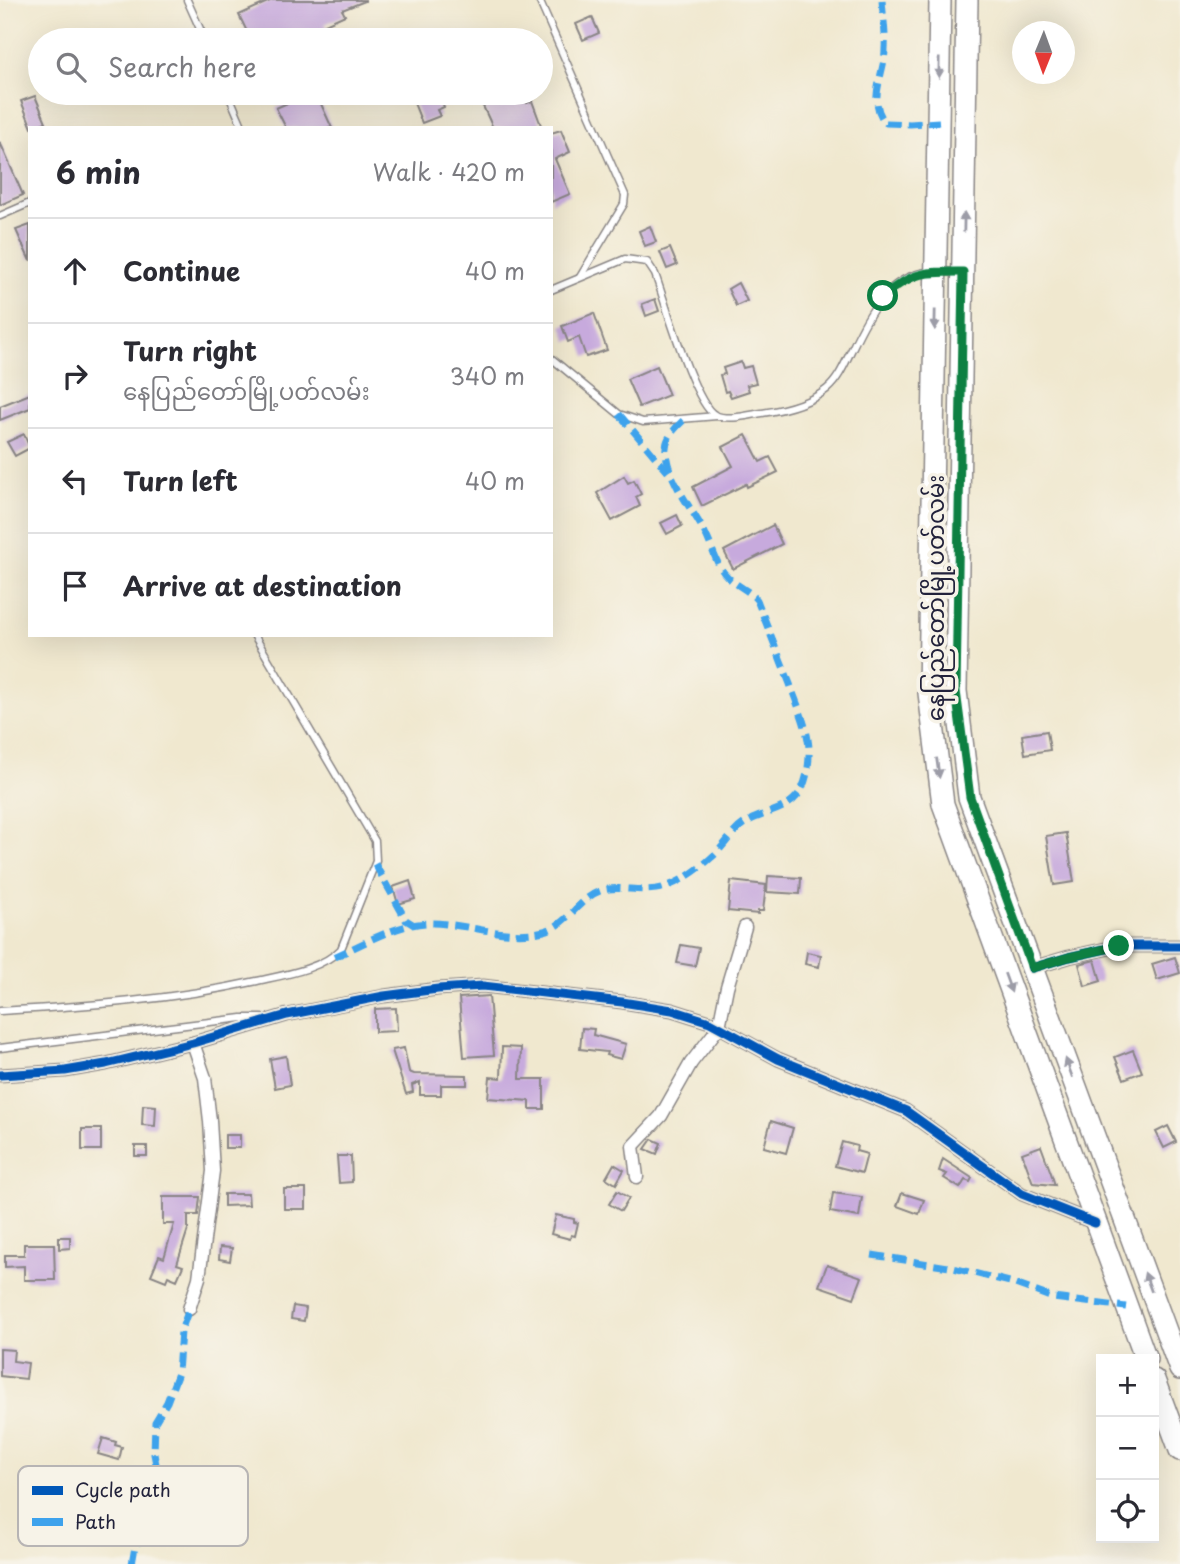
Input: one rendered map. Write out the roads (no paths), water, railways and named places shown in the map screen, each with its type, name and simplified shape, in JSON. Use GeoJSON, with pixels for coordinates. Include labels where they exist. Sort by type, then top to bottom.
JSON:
{"type":"FeatureCollection","features":[{"type":"Feature","properties":{"kind":"main road"},"geometry":{"type":"LineString","coordinates":[[940,0],[929,692],[943,804],[1144,1354]]}},
{"type":"Feature","properties":{"kind":"main road","name":"နေပြည်တော်မြို့ပတ်လမ်း"},"geometry":{"type":"LineString","coordinates":[[967,0],[956,691],[970,797],[1032,968],[1173,1335],[1180,1368]]}},
{"type":"Feature","properties":{"kind":"main road"},"geometry":{"type":"LineString","coordinates":[[1159,1393],[1180,1450]]}},
{"type":"Feature","properties":{"kind":"street"},"geometry":{"type":"LineString","coordinates":[[637,1177],[633,1146],[661,1116],[691,1063],[719,1027],[727,986],[745,927]]}},
{"type":"Feature","properties":{"kind":"street"},"geometry":{"type":"LineString","coordinates":[[1032,968],[1119,946],[1180,946]]}},
{"type":"Feature","properties":{"kind":"street"},"geometry":{"type":"LineString","coordinates":[[0,1075],[65,1071],[106,1064],[193,1043],[277,1018],[384,996],[438,989],[483,986],[622,1002],[672,1010],[719,1027],[778,1059],[906,1111],[1022,1194],[1095,1223]]}},
{"type":"Feature","properties":{"kind":"street"},"geometry":{"type":"LineString","coordinates":[[189,1309],[199,1278],[213,1171],[205,1078],[193,1043]]}},
{"type":"Feature","properties":{"kind":"lane"},"geometry":{"type":"LineString","coordinates":[[187,0],[200,28]]}},
{"type":"Feature","properties":{"kind":"lane"},"geometry":{"type":"LineString","coordinates":[[540,0],[552,28]]}},
{"type":"Feature","properties":{"kind":"lane"},"geometry":{"type":"LineString","coordinates":[[553,30],[625,195],[624,204],[579,278]]}},
{"type":"Feature","properties":{"kind":"lane"},"geometry":{"type":"LineString","coordinates":[[233,105],[242,126]]}},
{"type":"Feature","properties":{"kind":"lane"},"geometry":{"type":"LineString","coordinates":[[0,216],[28,204]]}},
{"type":"Feature","properties":{"kind":"lane"},"geometry":{"type":"LineString","coordinates":[[553,289],[625,259],[647,262],[655,274],[696,390],[709,411],[718,416]]}},
{"type":"Feature","properties":{"kind":"lane"},"geometry":{"type":"LineString","coordinates":[[553,360],[619,414],[643,422],[775,411],[827,389],[842,370],[871,312],[883,296],[913,276],[936,272],[963,272]]}},
{"type":"Feature","properties":{"kind":"lane"},"geometry":{"type":"LineString","coordinates":[[0,1011],[93,1006],[207,992],[291,974],[334,957],[341,949],[376,862],[375,841],[255,637]]}},
{"type":"Feature","properties":{"kind":"lane"},"geometry":{"type":"LineString","coordinates":[[0,1048],[242,1018],[277,1018]]}}]}
